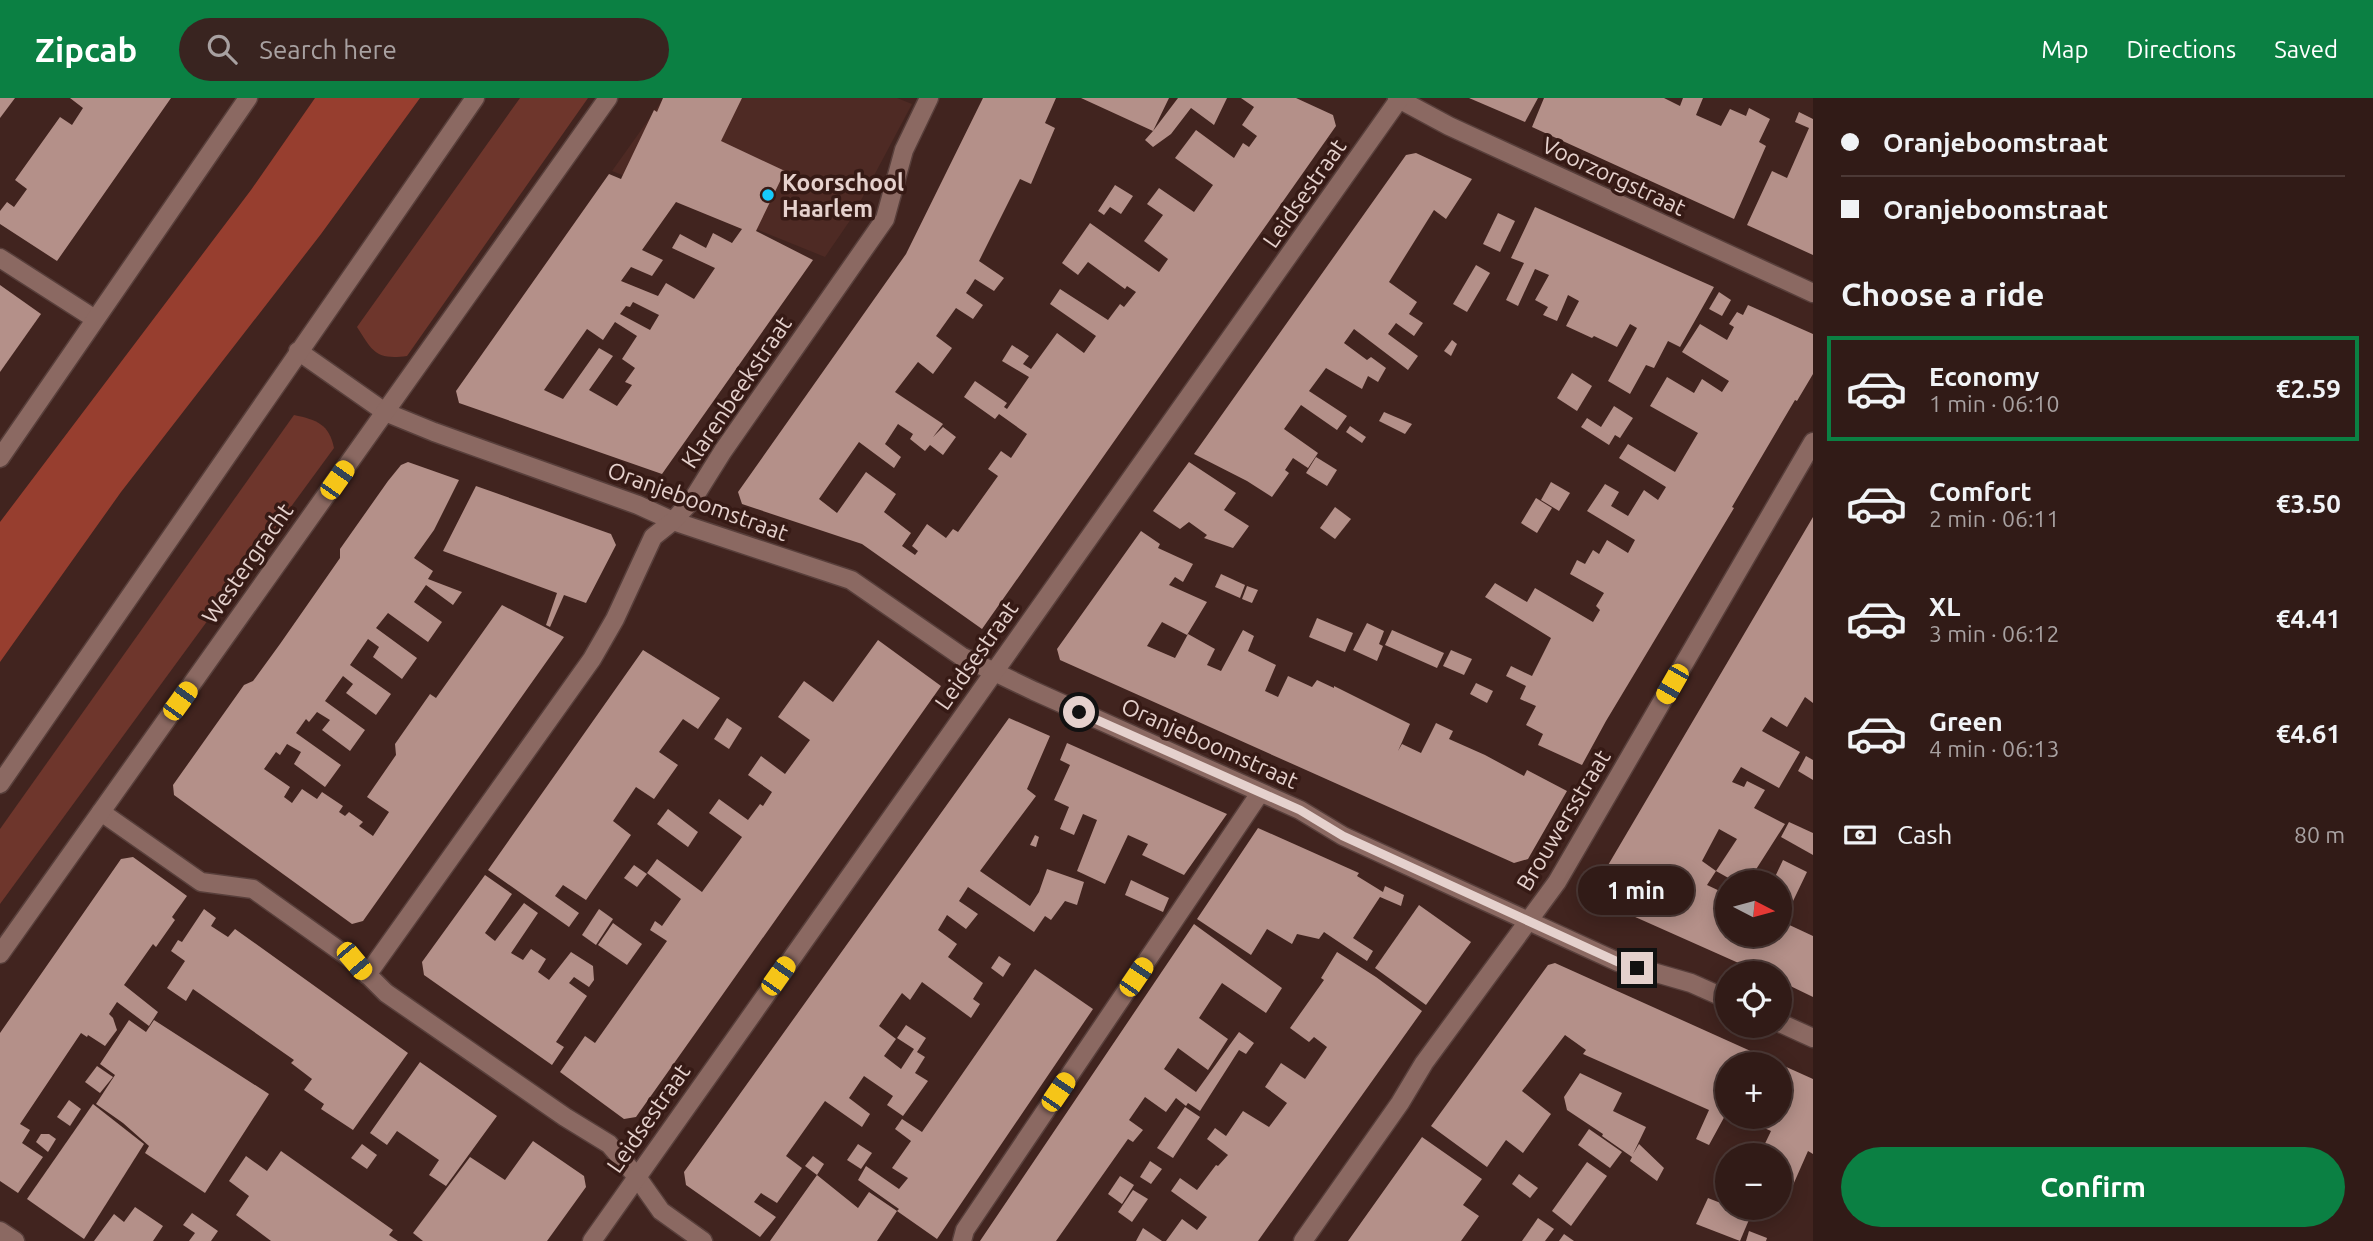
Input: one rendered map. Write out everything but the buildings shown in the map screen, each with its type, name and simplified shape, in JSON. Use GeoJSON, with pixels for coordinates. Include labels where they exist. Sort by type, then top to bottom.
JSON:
{"type":"FeatureCollection","features":[{"type":"Feature","properties":{"kind":"street"},"geometry":{"type":"LineString","coordinates":[[0,458],[248,98]]}},
{"type":"Feature","properties":{"kind":"street"},"geometry":{"type":"LineString","coordinates":[[0,784],[475,98]]}},
{"type":"Feature","properties":{"kind":"street","name":"Westergracht"},"geometry":{"type":"LineString","coordinates":[[0,954],[608,98]]}},
{"type":"Feature","properties":{"kind":"street","name":"Klarenbeekstraat"},"geometry":{"type":"LineString","coordinates":[[366,975],[592,659],[615,620],[653,537],[673,521],[693,499],[723,451],[886,219],[904,150],[929,98]]}},
{"type":"Feature","properties":{"kind":"street","name":"Voorzorgstraat"},"geometry":{"type":"LineString","coordinates":[[1399,98],[1449,127],[1813,293]]}},
{"type":"Feature","properties":{"kind":"street","name":"Leidsestraat"},"geometry":{"type":"LineString","coordinates":[[592,1241],[1399,98]]}},
{"type":"Feature","properties":{"kind":"street"},"geometry":{"type":"LineString","coordinates":[[0,258],[95,319]]}},
{"type":"Feature","properties":{"kind":"street","name":"Oranjeboomstraat"},"geometry":{"type":"LineString","coordinates":[[298,351],[385,412],[638,505],[673,521],[851,580],[961,656],[1300,810],[1343,836],[1618,962],[1691,983],[1715,994]]}},
{"type":"Feature","properties":{"kind":"street","name":"Brouwersstraat"},"geometry":{"type":"LineString","coordinates":[[1303,1241],[1400,1103],[1424,1063],[1557,882],[1813,442]]}},
{"type":"Feature","properties":{"kind":"street"},"geometry":{"type":"LineString","coordinates":[[961,1241],[965,1230],[1260,793]]}},
{"type":"Feature","properties":{"kind":"street"},"geometry":{"type":"LineString","coordinates":[[101,811],[201,882],[253,889],[354,961],[386,993],[565,1117],[609,1144],[661,1211],[703,1241]]}},
{"type":"Feature","properties":{"kind":"street"},"geometry":{"type":"LineString","coordinates":[[1792,1028],[1813,1038]]}},
{"type":"Feature","properties":{"kind":"street"},"geometry":{"type":"LineString","coordinates":[[0,1231],[15,1241]]}},
{"type":"Feature","properties":{"kind":"shaded area"},"geometry":{"type":"Polygon","coordinates":[[[315,98],[420,98],[321,234],[121,492],[0,662],[0,522],[251,190],[315,98]]]}},
{"type":"Feature","properties":{"kind":"shaded area"},"geometry":{"type":"Polygon","coordinates":[[[520,98],[588,98],[407,356],[388,357],[376,352],[357,327],[520,98]]]}},
{"type":"Feature","properties":{"kind":"shaded area","name":"Koorschool Haarlem"},"geometry":{"type":"Polygon","coordinates":[[[664,98],[897,98],[912,104],[851,219],[825,257],[612,171],[664,98]]]}},
{"type":"Feature","properties":{"kind":"shaded area"},"geometry":{"type":"Polygon","coordinates":[[[294,415],[321,424],[329,433],[334,448],[0,904],[0,829],[294,415]]]}},
{"type":"Feature","properties":{"kind":"place","name":"Koorschool Haarlem"},"geometry":{"type":"Point","coordinates":[768,195]}},
{"type":"Feature","properties":{"kind":"route"},"geometry":{"type":"LineString","coordinates":[[1079,712],[1300,810],[1343,836],[1618,962],[1637,968]]}}]}
